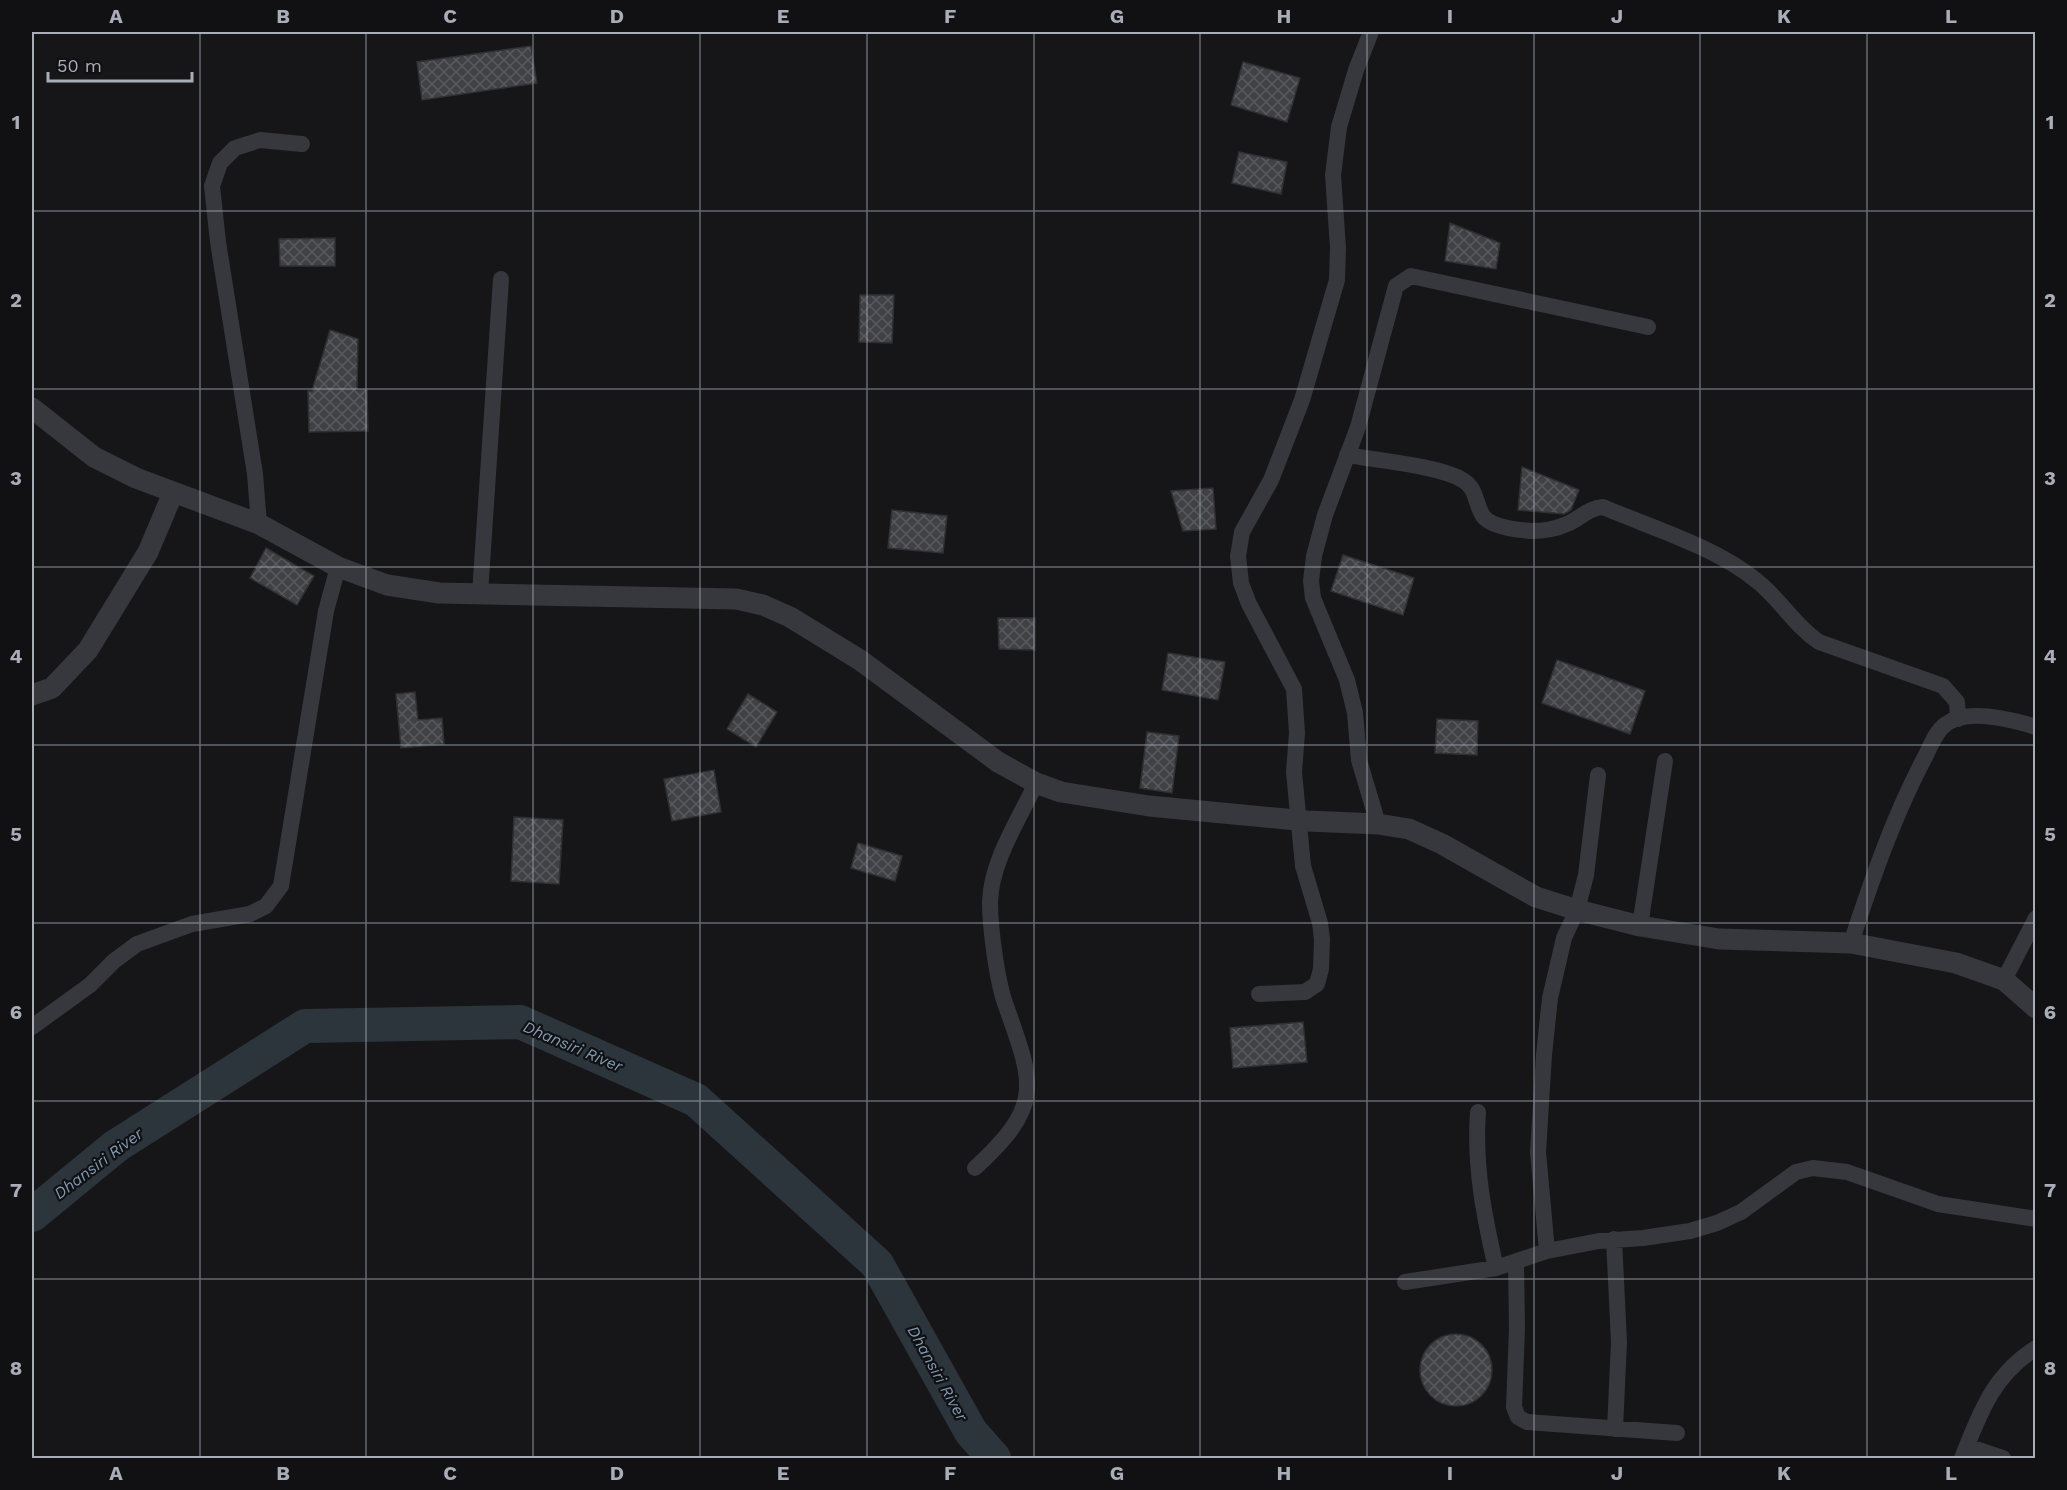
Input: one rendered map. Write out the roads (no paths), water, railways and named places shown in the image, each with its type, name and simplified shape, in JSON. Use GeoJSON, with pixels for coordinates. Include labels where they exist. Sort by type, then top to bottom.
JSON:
{"type":"FeatureCollection","features":[{"type":"Feature","properties":{"kind":"street"},"geometry":{"type":"LineString","coordinates":[[1259,994],[1305,992],[1317,984],[1321,969],[1320,923],[1303,866],[1303,820],[1294,772],[1297,733],[1294,689],[1249,604],[1241,583],[1238,556],[1242,532],[1271,480],[1302,400],[1337,280],[1338,248],[1333,175],[1338,137],[1356,70],[1371,32]]}},
{"type":"Feature","properties":{"kind":"street"},"geometry":{"type":"LineString","coordinates":[[259,524],[255,474],[218,242],[212,186],[220,163],[235,148],[260,140],[302,144]]}},
{"type":"Feature","properties":{"kind":"street"},"geometry":{"type":"LineString","coordinates":[[1369,823],[1359,760],[1355,714],[1347,680],[1312,598],[1311,581],[1314,556],[1325,515],[1358,427],[1396,286],[1411,276],[1648,327]]}},
{"type":"Feature","properties":{"kind":"street"},"geometry":{"type":"LineString","coordinates":[[480,594],[501,279]]}},
{"type":"Feature","properties":{"kind":"street"},"geometry":{"type":"LineString","coordinates":[[32,408],[94,457],[136,478],[259,524],[339,567],[387,585],[413,591],[736,599],[763,605],[790,617],[860,660],[998,762],[1036,783],[1061,792],[1149,806],[1303,820],[1369,823],[1409,829],[1442,843],[1536,897],[1577,910],[1640,927],[1719,939],[1851,943],[1956,963],[2004,980],[2036,1008]]}},
{"type":"Feature","properties":{"kind":"street"},"geometry":{"type":"LineString","coordinates":[[1347,455],[1436,471],[1463,480],[1473,489],[1484,517],[1491,523],[1529,531],[1566,525],[1592,508],[1604,507],[1717,556],[1756,580],[1772,594],[1804,632],[1819,642],[1943,686],[1958,702],[1958,719]]}},
{"type":"Feature","properties":{"kind":"street"},"geometry":{"type":"LineString","coordinates":[[32,695],[52,688],[88,650],[148,552],[173,493]]}},
{"type":"Feature","properties":{"kind":"street"},"geometry":{"type":"LineString","coordinates":[[32,1027],[90,985],[137,944],[192,924],[250,914],[266,906],[281,886],[326,611],[339,567]]}},
{"type":"Feature","properties":{"kind":"street"},"geometry":{"type":"LineString","coordinates":[[1851,943],[1875,871],[1912,780],[1946,723],[1958,719],[2005,717],[2036,727]]}},
{"type":"Feature","properties":{"kind":"street"},"geometry":{"type":"LineString","coordinates":[[1640,927],[1665,762]]}},
{"type":"Feature","properties":{"kind":"street"},"geometry":{"type":"LineString","coordinates":[[1547,1251],[1538,1152],[1539,1099],[1551,998],[1564,938],[1577,910],[1586,874],[1598,775]]}},
{"type":"Feature","properties":{"kind":"street"},"geometry":{"type":"LineString","coordinates":[[975,1168],[1005,1140],[1017,1124],[1026,1101],[1028,1082],[1023,1056],[1005,1004],[990,902],[993,879],[1002,853],[1036,783]]}},
{"type":"Feature","properties":{"kind":"street"},"geometry":{"type":"LineString","coordinates":[[2004,980],[2036,918]]}},
{"type":"Feature","properties":{"kind":"street"},"geometry":{"type":"LineString","coordinates":[[1478,1112],[1476,1142],[1479,1180],[1484,1216],[1496,1268]]}},
{"type":"Feature","properties":{"kind":"street"},"geometry":{"type":"LineString","coordinates":[[1405,1282],[1496,1268],[1547,1251],[1614,1239],[1643,1238],[1717,1223],[1741,1212],[1796,1172],[1813,1168],[1847,1172],[1938,1204],[2036,1219]]}},
{"type":"Feature","properties":{"kind":"street"},"geometry":{"type":"LineString","coordinates":[[1614,1239],[1619,1342],[1615,1429]]}},
{"type":"Feature","properties":{"kind":"street"},"geometry":{"type":"LineString","coordinates":[[1516,1262],[1517,1328],[1514,1407],[1518,1417],[1527,1422],[1677,1433]]}},
{"type":"Feature","properties":{"kind":"street"},"geometry":{"type":"LineString","coordinates":[[2003,1458],[1964,1452],[1995,1385],[2013,1363],[2036,1348]]}},
{"type":"Feature","properties":{"kind":"waterway","name":"Dhansiri River"},"geometry":{"type":"LineString","coordinates":[[32,1215],[116,1146],[305,1026],[520,1022],[696,1100],[877,1264],[971,1432],[994,1458]]}}]}
